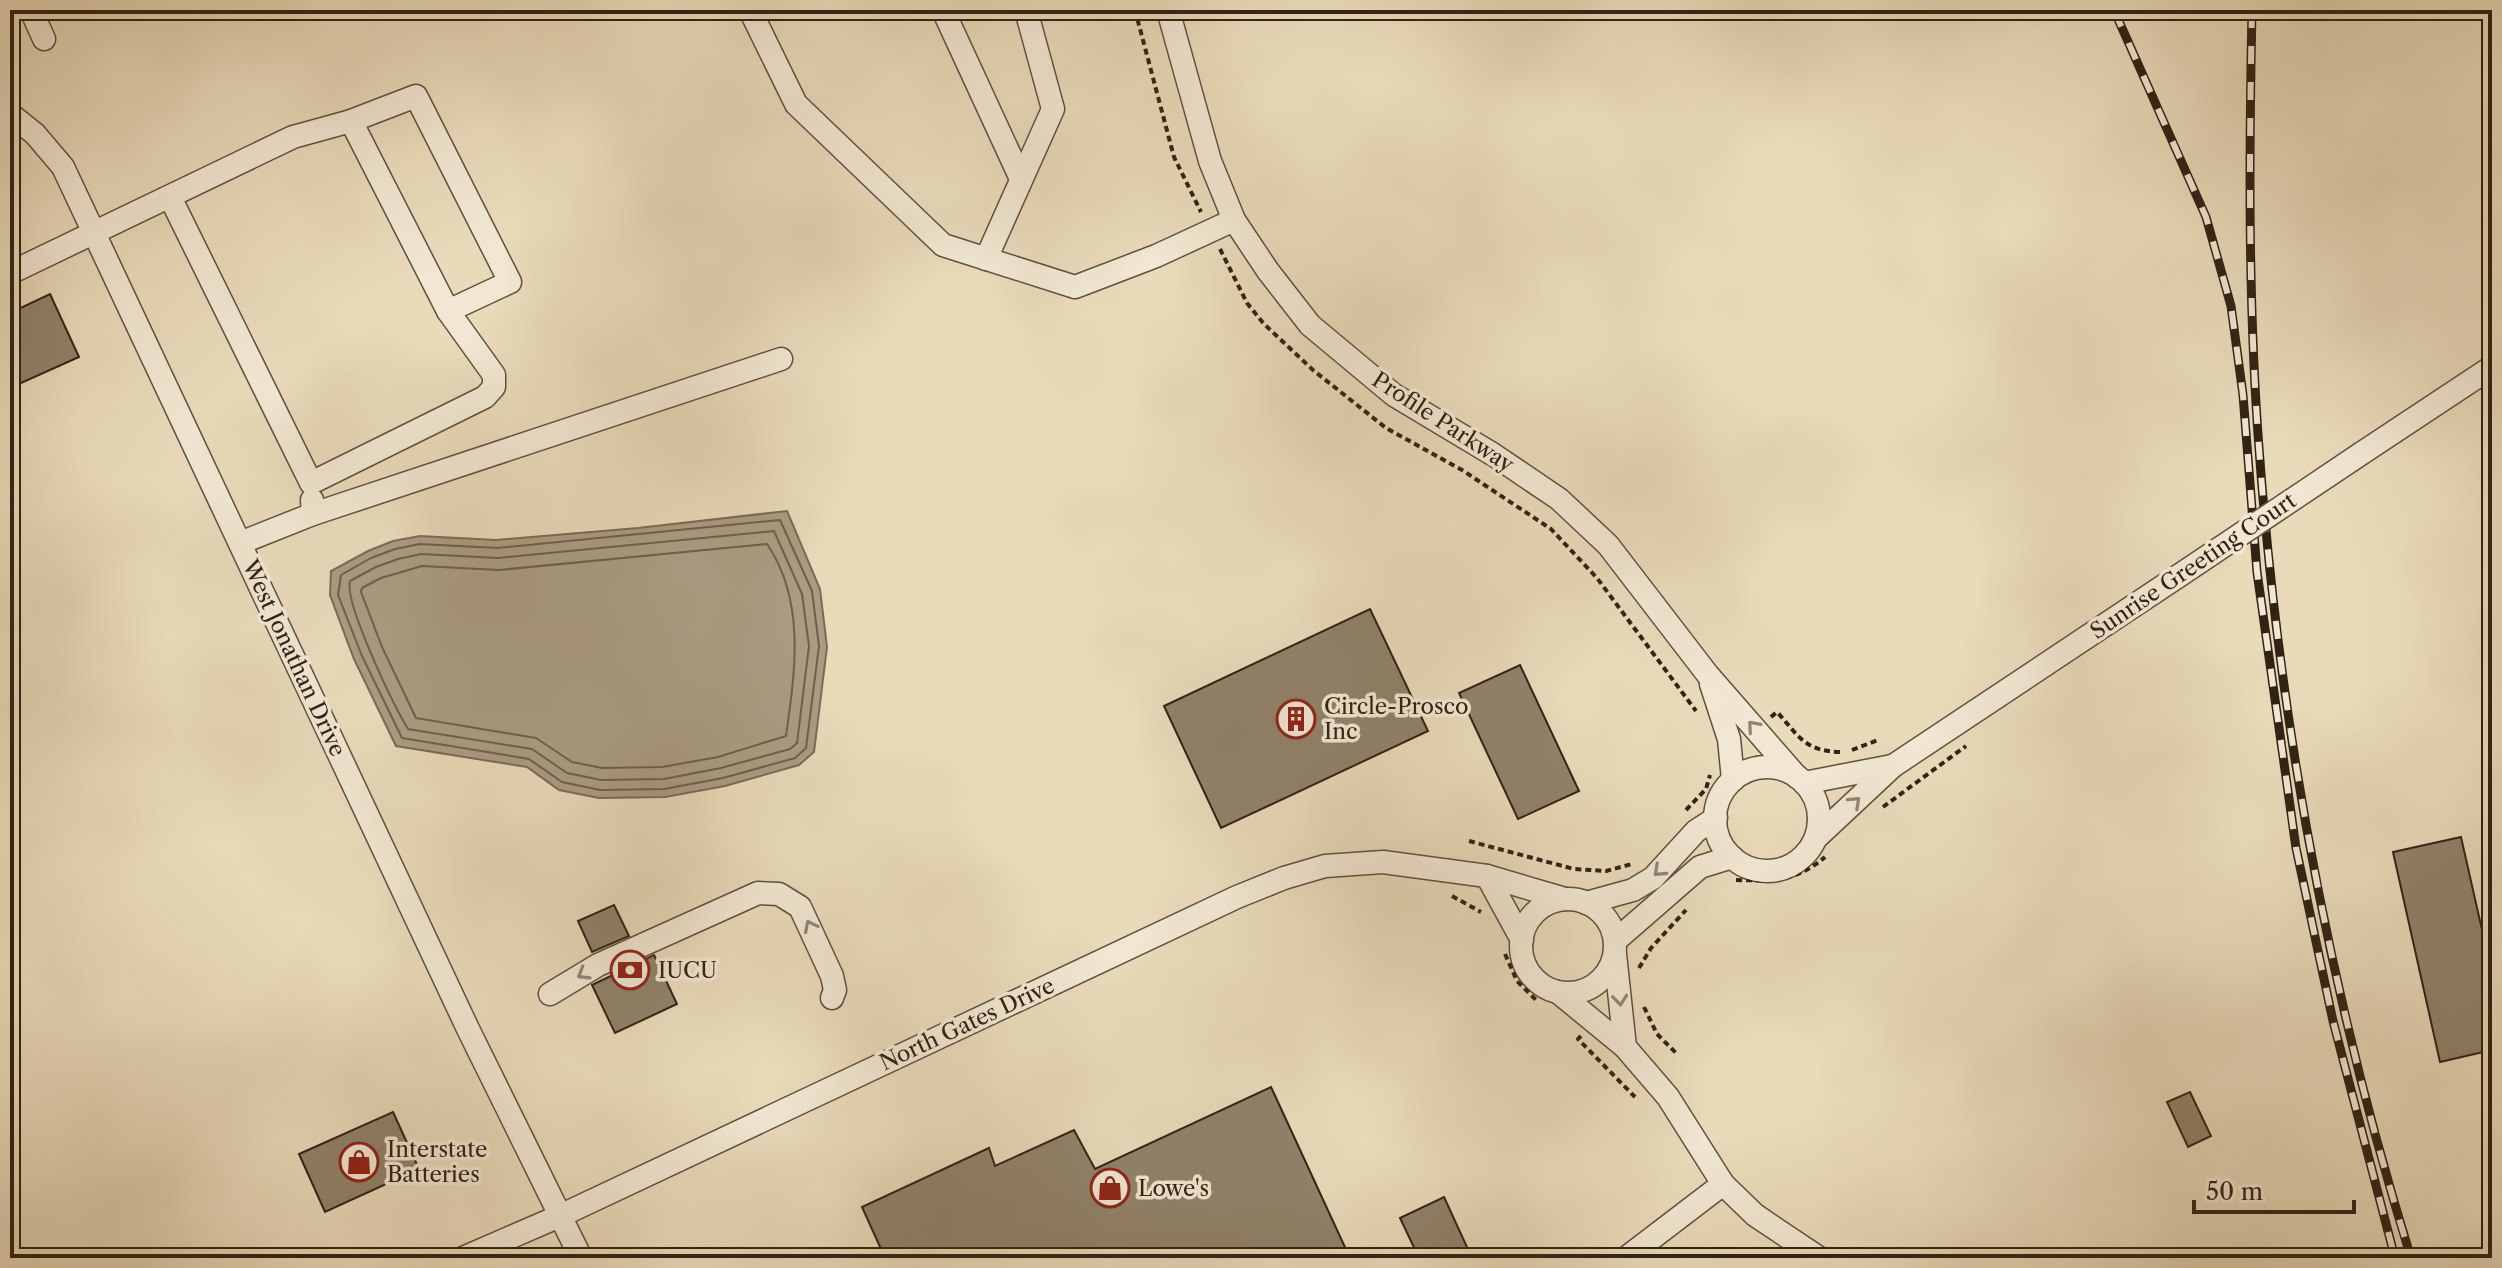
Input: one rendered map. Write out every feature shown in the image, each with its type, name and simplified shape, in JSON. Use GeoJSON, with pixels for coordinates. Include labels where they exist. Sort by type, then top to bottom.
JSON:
{"type":"FeatureCollection","features":[{"type":"Feature","properties":{"kind":"street"},"geometry":{"type":"LineString","coordinates":[[31,10],[44,39]]}},
{"type":"Feature","properties":{"kind":"street"},"geometry":{"type":"LineString","coordinates":[[750,10],[796,104],[943,245],[1075,287],[1170,250],[1234,220]]}},
{"type":"Feature","properties":{"kind":"street"},"geometry":{"type":"LineString","coordinates":[[943,10],[1021,179]]}},
{"type":"Feature","properties":{"kind":"street"},"geometry":{"type":"LineString","coordinates":[[986,259],[1053,109],[1026,10]]}},
{"type":"Feature","properties":{"kind":"street","name":"Profile Parkway"},"geometry":{"type":"LineString","coordinates":[[1168,10],[1210,161],[1234,220],[1310,325],[1394,395],[1494,455],[1559,499],[1608,545],[1708,675],[1801,780]]}},
{"type":"Feature","properties":{"kind":"street"},"geometry":{"type":"LineString","coordinates":[[10,273],[293,137],[351,121],[416,96],[510,282],[448,311]]}},
{"type":"Feature","properties":{"kind":"street","name":"West Jonathan Drive"},"geometry":{"type":"LineString","coordinates":[[10,114],[35,134],[63,167],[461,1015],[581,1258]]}},
{"type":"Feature","properties":{"kind":"street"},"geometry":{"type":"LineString","coordinates":[[311,483],[485,397],[494,387],[494,375],[448,311],[351,121]]}},
{"type":"Feature","properties":{"kind":"street"},"geometry":{"type":"LineString","coordinates":[[170,197],[311,483],[313,514]]}},
{"type":"Feature","properties":{"kind":"street"},"geometry":{"type":"LineString","coordinates":[[240,543],[313,514],[781,359]]}},
{"type":"Feature","properties":{"kind":"street","name":"Sunrise Greeting Court"},"geometry":{"type":"LineString","coordinates":[[1825,844],[1893,766],[2492,367]]}},
{"type":"Feature","properties":{"kind":"street","name":"Profile Parkway"},"geometry":{"type":"LineString","coordinates":[[1708,675],[1729,739],[1733,780]]}},
{"type":"Feature","properties":{"kind":"street","name":"Sunrise Greeting Court"},"geometry":{"type":"LineString","coordinates":[[1801,780],[1893,766]]}},
{"type":"Feature","properties":{"kind":"street"},"geometry":{"type":"LineString","coordinates":[[1764,767],[1782,769],[1801,780],[1817,804],[1825,844],[1808,852],[1795,864],[1779,870],[1754,869],[1732,857],[1722,844],[1716,828],[1716,810],[1722,794],[1733,780],[1747,771],[1764,767]]}},
{"type":"Feature","properties":{"kind":"street"},"geometry":{"type":"LineString","coordinates":[[1511,942],[1532,917],[1553,902],[1576,901],[1633,890],[1653,878],[1696,831],[1716,818]]}},
{"type":"Feature","properties":{"kind":"street"},"geometry":{"type":"LineString","coordinates":[[1550,999],[1588,989],[1601,980],[1610,968],[1615,947],[1700,867],[1732,857]]}},
{"type":"Feature","properties":{"kind":"street","name":"North Gates Drive"},"geometry":{"type":"LineString","coordinates":[[463,1258],[562,1215],[1237,897],[1284,878],[1325,866],[1383,862],[1487,876],[1576,901]]}},
{"type":"Feature","properties":{"kind":"street"},"geometry":{"type":"LineString","coordinates":[[1487,876],[1511,942],[1550,999],[1625,1047],[1668,1097],[1723,1184],[1755,1215],[1819,1258]]}},
{"type":"Feature","properties":{"kind":"street"},"geometry":{"type":"LineString","coordinates":[[550,994],[598,965],[758,893],[779,894],[800,907],[832,976],[835,990],[832,998]]}},
{"type":"Feature","properties":{"kind":"street"},"geometry":{"type":"LineString","coordinates":[[1576,901],[1605,918],[1615,947],[1625,1047]]}},
{"type":"Feature","properties":{"kind":"street"},"geometry":{"type":"LineString","coordinates":[[1626,1258],[1723,1184]]}},
{"type":"Feature","properties":{"kind":"path"},"geometry":{"type":"LineString","coordinates":[[1135,10],[1174,157],[1186,182]]}},
{"type":"Feature","properties":{"kind":"path"},"geometry":{"type":"LineString","coordinates":[[1240,289],[1264,324],[1313,370],[1386,428],[1462,470],[1551,529],[1597,578],[1699,716]]}},
{"type":"Feature","properties":{"kind":"path"},"geometry":{"type":"LineString","coordinates":[[1771,717],[1777,712],[1808,746],[1824,752],[1846,753],[1878,740]]}},
{"type":"Feature","properties":{"kind":"path"},"geometry":{"type":"LineString","coordinates":[[1685,811],[1706,789],[1713,767]]}},
{"type":"Feature","properties":{"kind":"path"},"geometry":{"type":"LineString","coordinates":[[1469,841],[1520,858],[1574,869],[1606,871],[1635,864]]}},
{"type":"Feature","properties":{"kind":"path"},"geometry":{"type":"LineString","coordinates":[[1725,880],[1771,882],[1793,876],[1814,866],[1825,844]]}},
{"type":"Feature","properties":{"kind":"path"},"geometry":{"type":"LineString","coordinates":[[1452,896],[1484,914]]}},
{"type":"Feature","properties":{"kind":"path"},"geometry":{"type":"LineString","coordinates":[[1638,981],[1639,968],[1651,948],[1687,909]]}},
{"type":"Feature","properties":{"kind":"path"},"geometry":{"type":"LineString","coordinates":[[1511,942],[1517,981],[1550,999]]}},
{"type":"Feature","properties":{"kind":"path"},"geometry":{"type":"LineString","coordinates":[[1641,1002],[1657,1034],[1677,1054]]}},
{"type":"Feature","properties":{"kind":"path"},"geometry":{"type":"LineString","coordinates":[[1569,1031],[1635,1097]]}},
{"type":"Feature","properties":{"kind":"path"},"geometry":{"type":"LineString","coordinates":[[1578,1039],[1584,1033]]}},
{"type":"Feature","properties":{"kind":"water"},"geometry":{"type":"Polygon","coordinates":[[[787,511],[820,589],[827,647],[814,752],[799,765],[725,786],[665,797],[599,798],[559,790],[527,767],[396,746],[354,659],[330,595],[331,571],[393,541],[420,536],[496,540],[787,511]]]}},
{"type":"Feature","properties":{"kind":"building"},"geometry":{"type":"Polygon","coordinates":[[[50,294],[79,357],[10,388],[10,313],[50,294]]]}},
{"type":"Feature","properties":{"kind":"building","name":"Circle-Prosco Inc"},"geometry":{"type":"Polygon","coordinates":[[[1370,609],[1428,731],[1221,828],[1164,706],[1370,609]]]}},
{"type":"Feature","properties":{"kind":"building"},"geometry":{"type":"Polygon","coordinates":[[[1520,665],[1579,791],[1518,819],[1459,693],[1520,665]]]}},
{"type":"Feature","properties":{"kind":"building"},"geometry":{"type":"Polygon","coordinates":[[[2461,837],[2492,974],[2492,1050],[2440,1062],[2393,852],[2461,837]]]}},
{"type":"Feature","properties":{"kind":"building"},"geometry":{"type":"Polygon","coordinates":[[[614,905],[629,936],[592,952],[578,921],[614,905]]]}},
{"type":"Feature","properties":{"kind":"building"},"geometry":{"type":"Polygon","coordinates":[[[654,955],[677,1004],[615,1033],[592,985],[654,955]]]}},
{"type":"Feature","properties":{"kind":"building","name":"Lowe's"},"geometry":{"type":"Polygon","coordinates":[[[1271,1087],[1350,1258],[885,1258],[862,1207],[989,1148],[995,1166],[1074,1130],[1095,1169],[1271,1087]]]}},
{"type":"Feature","properties":{"kind":"building"},"geometry":{"type":"Polygon","coordinates":[[[2190,1092],[2211,1136],[2188,1147],[2167,1102],[2190,1092]]]}},
{"type":"Feature","properties":{"kind":"building","name":"Interstate Batteries"},"geometry":{"type":"Polygon","coordinates":[[[393,1112],[419,1169],[325,1212],[299,1154],[393,1112]]]}},
{"type":"Feature","properties":{"kind":"building"},"geometry":{"type":"Polygon","coordinates":[[[1444,1197],[1472,1258],[1419,1258],[1400,1218],[1444,1197]]]}},
{"type":"Feature","properties":{"kind":"railway"},"geometry":{"type":"LineString","coordinates":[[2114,10],[2206,217],[2231,306],[2243,395],[2257,572],[2296,848],[2333,1021],[2395,1258]]}},
{"type":"Feature","properties":{"kind":"railway"},"geometry":{"type":"LineString","coordinates":[[2252,10],[2250,174],[2253,338],[2259,448],[2280,653],[2312,858],[2333,959],[2382,1159],[2411,1258]]}},
{"type":"Feature","properties":{"kind":"place","name":"Circle-Prosco Inc"},"geometry":{"type":"Point","coordinates":[1296,719]}},
{"type":"Feature","properties":{"kind":"place","name":"IUCU"},"geometry":{"type":"Point","coordinates":[630,970]}},
{"type":"Feature","properties":{"kind":"place","name":"Interstate Batteries"},"geometry":{"type":"Point","coordinates":[359,1162]}},
{"type":"Feature","properties":{"kind":"place","name":"Lowe's"},"geometry":{"type":"Point","coordinates":[1110,1188]}}]}
